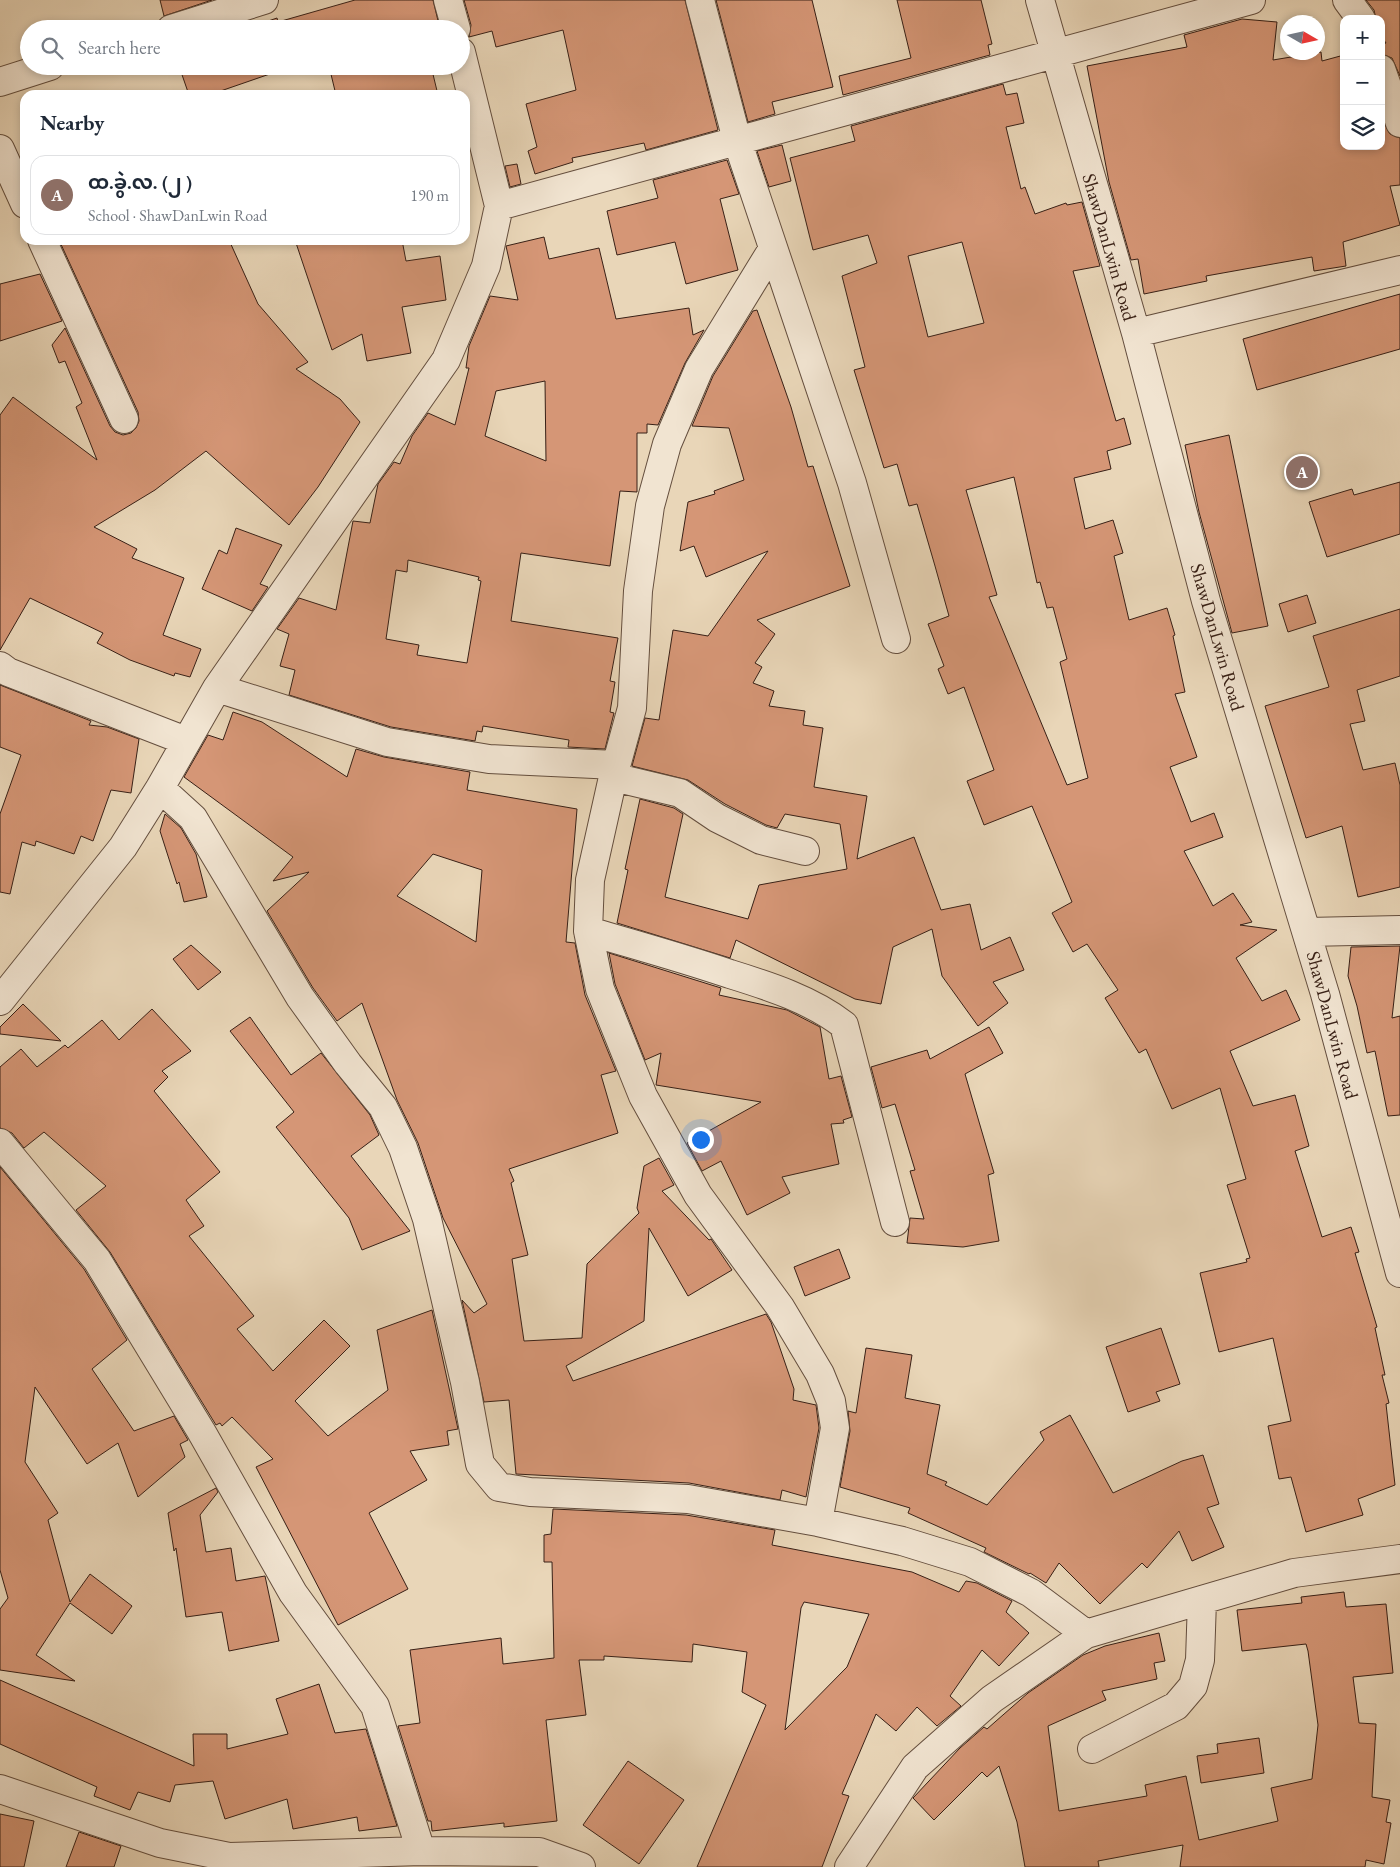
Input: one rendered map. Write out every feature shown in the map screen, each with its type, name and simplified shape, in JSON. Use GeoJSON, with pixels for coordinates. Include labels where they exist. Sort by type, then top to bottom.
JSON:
{"type":"FeatureCollection","features":[{"type":"Feature","properties":{"kind":"street"},"geometry":{"type":"LineString","coordinates":[[200,20],[264,0]]}},
{"type":"Feature","properties":{"kind":"street"},"geometry":{"type":"LineString","coordinates":[[448,0],[454,20]]}},
{"type":"Feature","properties":{"kind":"street"},"geometry":{"type":"LineString","coordinates":[[700,0],[736,140],[772,250],[803,334],[848,474],[896,639]]}},
{"type":"Feature","properties":{"kind":"street","name":"ShawDanLwin Road"},"geometry":{"type":"LineString","coordinates":[[1040,0],[1136,334],[1206,601],[1307,932],[1400,1273]]}},
{"type":"Feature","properties":{"kind":"street"},"geometry":{"type":"LineString","coordinates":[[499,206],[1251,0]]}},
{"type":"Feature","properties":{"kind":"street"},"geometry":{"type":"LineString","coordinates":[[1348,0],[1358,15]]}},
{"type":"Feature","properties":{"kind":"street"},"geometry":{"type":"LineString","coordinates":[[0,82],[22,75]]}},
{"type":"Feature","properties":{"kind":"street"},"geometry":{"type":"LineString","coordinates":[[0,1001],[123,847],[160,788],[218,688],[446,360],[486,266],[499,206],[467,75]]}},
{"type":"Feature","properties":{"kind":"street"},"geometry":{"type":"LineString","coordinates":[[1385,81],[1400,123]]}},
{"type":"Feature","properties":{"kind":"street"},"geometry":{"type":"LineString","coordinates":[[0,149],[20,193]]}},
{"type":"Feature","properties":{"kind":"street"},"geometry":{"type":"LineString","coordinates":[[44,245],[124,419]]}},
{"type":"Feature","properties":{"kind":"street"},"geometry":{"type":"LineString","coordinates":[[772,250],[699,369],[668,444],[650,506],[638,591],[632,708],[614,771],[590,880],[588,931],[600,989],[643,1096],[698,1195],[780,1307],[820,1374],[831,1401],[836,1428],[818,1522]]}},
{"type":"Feature","properties":{"kind":"street"},"geometry":{"type":"LineString","coordinates":[[1136,334],[1400,270]]}},
{"type":"Feature","properties":{"kind":"street"},"geometry":{"type":"LineString","coordinates":[[0,666],[8,672],[186,741]]}},
{"type":"Feature","properties":{"kind":"street"},"geometry":{"type":"LineString","coordinates":[[218,688],[387,742],[489,759],[614,771],[680,793],[717,818],[761,840],[805,851]]}},
{"type":"Feature","properties":{"kind":"street"},"geometry":{"type":"LineString","coordinates":[[160,788],[193,818],[300,997],[348,1064],[382,1107],[395,1132],[427,1219],[465,1382],[480,1464],[499,1487],[530,1492],[688,1500],[818,1522],[902,1541],[970,1562],[1031,1593],[1086,1634]]}},
{"type":"Feature","properties":{"kind":"street"},"geometry":{"type":"LineString","coordinates":[[1307,932],[1400,930]]}},
{"type":"Feature","properties":{"kind":"street"},"geometry":{"type":"LineString","coordinates":[[588,931],[677,956],[765,985],[829,1014],[844,1025],[895,1222]]}},
{"type":"Feature","properties":{"kind":"street"},"geometry":{"type":"LineString","coordinates":[[0,1143],[98,1260],[201,1431],[293,1593],[375,1706],[421,1851]]}},
{"type":"Feature","properties":{"kind":"street"},"geometry":{"type":"LineString","coordinates":[[849,1867],[916,1767],[992,1699],[1086,1634],[1294,1573],[1400,1560]]}},
{"type":"Feature","properties":{"kind":"street"},"geometry":{"type":"LineString","coordinates":[[1092,1750],[1176,1706],[1193,1686],[1200,1660],[1202,1600]]}},
{"type":"Feature","properties":{"kind":"street"},"geometry":{"type":"LineString","coordinates":[[0,1789],[160,1843],[230,1857],[421,1851],[538,1852],[581,1867]]}},
{"type":"Feature","properties":{"kind":"building"},"geometry":{"type":"Polygon","coordinates":[[[160,0],[212,0],[164,16],[160,0]]]}},
{"type":"Feature","properties":{"kind":"building"},"geometry":{"type":"Polygon","coordinates":[[[355,0],[433,0],[438,20],[285,20],[355,0]]]}},
{"type":"Feature","properties":{"kind":"building"},"geometry":{"type":"Polygon","coordinates":[[[464,0],[685,0],[718,130],[646,150],[644,143],[572,158],[573,162],[535,174],[528,151],[537,147],[526,104],[576,90],[563,30],[496,47],[492,31],[470,37],[470,20],[464,0]]]}},
{"type":"Feature","properties":{"kind":"building"},"geometry":{"type":"Polygon","coordinates":[[[716,0],[812,0],[833,87],[772,102],[775,114],[748,122],[716,0]]]}},
{"type":"Feature","properties":{"kind":"building"},"geometry":{"type":"Polygon","coordinates":[[[897,0],[981,0],[992,44],[988,45],[990,55],[843,95],[839,76],[911,58],[897,0]]]}},
{"type":"Feature","properties":{"kind":"building"},"geometry":{"type":"Polygon","coordinates":[[[1366,0],[1400,0],[1400,76],[1392,58],[1385,55],[1385,15],[1375,15],[1374,10],[1366,0]]]}},
{"type":"Feature","properties":{"kind":"building"},"geometry":{"type":"Polygon","coordinates":[[[1242,19],[1277,22],[1273,60],[1322,61],[1340,56],[1340,150],[1385,150],[1385,125],[1390,134],[1400,138],[1400,185],[1390,186],[1400,225],[1343,242],[1346,266],[1314,271],[1312,257],[1206,276],[1207,281],[1144,294],[1138,259],[1131,260],[1109,182],[1087,66],[1187,47],[1184,35],[1242,19]]]}},
{"type":"Feature","properties":{"kind":"building"},"geometry":{"type":"Polygon","coordinates":[[[182,75],[267,75],[223,90],[187,90],[182,75]]]}},
{"type":"Feature","properties":{"kind":"building"},"geometry":{"type":"Polygon","coordinates":[[[331,75],[433,75],[437,90],[335,90],[331,75]]]}},
{"type":"Feature","properties":{"kind":"building"},"geometry":{"type":"Polygon","coordinates":[[[1003,84],[1006,95],[1017,93],[1024,123],[1006,127],[1021,189],[1025,187],[1035,214],[1066,203],[1067,205],[1082,202],[1100,266],[1073,271],[1116,421],[1124,418],[1131,444],[1107,451],[1111,469],[1074,478],[1085,529],[1113,520],[1123,553],[1114,556],[1129,620],[1167,608],[1175,635],[1173,636],[1185,692],[1175,694],[1197,757],[1170,767],[1191,822],[1214,813],[1223,837],[1184,851],[1213,906],[1233,893],[1252,922],[1240,925],[1277,930],[1236,958],[1262,1001],[1286,990],[1300,1020],[1230,1051],[1253,1106],[1295,1095],[1309,1146],[1295,1151],[1322,1237],[1351,1227],[1359,1252],[1355,1253],[1377,1327],[1375,1328],[1385,1375],[1382,1375],[1389,1403],[1386,1404],[1395,1485],[1358,1499],[1363,1515],[1306,1532],[1291,1477],[1279,1479],[1268,1426],[1291,1421],[1273,1338],[1219,1352],[1200,1273],[1247,1262],[1246,1259],[1250,1258],[1227,1185],[1246,1179],[1220,1088],[1172,1109],[1146,1049],[1139,1053],[1105,998],[1118,990],[1087,944],[1073,952],[1052,913],[1072,902],[1032,806],[984,825],[967,781],[994,770],[964,687],[948,694],[938,669],[944,666],[928,624],[949,616],[935,566],[917,504],[909,506],[897,464],[884,468],[854,370],[865,367],[842,276],[877,263],[868,235],[813,250],[790,158],[855,141],[851,126],[1003,84]],[[962,242],[908,256],[928,337],[984,323],[962,242]],[[1014,477],[966,490],[997,595],[989,597],[1067,785],[1088,778],[1060,662],[1067,659],[1053,607],[1047,608],[1040,582],[1037,583],[1014,477]]]}},
{"type":"Feature","properties":{"kind":"building"},"geometry":{"type":"Polygon","coordinates":[[[782,145],[791,181],[769,187],[757,151],[782,145]]]}},
{"type":"Feature","properties":{"kind":"building"},"geometry":{"type":"Polygon","coordinates":[[[727,160],[739,194],[720,199],[738,270],[686,284],[675,242],[617,255],[607,211],[658,198],[653,180],[727,160]]]}},
{"type":"Feature","properties":{"kind":"building"},"geometry":{"type":"Polygon","coordinates":[[[517,164],[521,184],[510,187],[505,166],[517,164]]]}},
{"type":"Feature","properties":{"kind":"building"},"geometry":{"type":"Polygon","coordinates":[[[544,237],[549,259],[599,248],[616,319],[689,308],[693,335],[704,330],[685,363],[658,425],[647,424],[647,433],[637,433],[637,492],[620,491],[610,566],[521,553],[511,621],[618,638],[610,681],[615,682],[610,712],[614,713],[605,749],[568,747],[569,740],[483,726],[482,732],[477,731],[475,741],[391,727],[289,695],[295,670],[280,666],[289,634],[277,629],[299,598],[336,610],[353,521],[370,523],[378,484],[394,462],[400,464],[412,436],[428,413],[455,425],[469,368],[466,368],[469,346],[490,296],[518,300],[506,246],[544,237]],[[545,381],[496,391],[485,436],[546,461],[545,381]],[[408,560],[407,572],[396,570],[386,639],[419,645],[417,655],[467,663],[481,581],[478,580],[479,577],[408,560]]]}},
{"type":"Feature","properties":{"kind":"building"},"geometry":{"type":"Polygon","coordinates":[[[61,245],[231,245],[258,304],[308,362],[296,369],[340,399],[360,422],[318,487],[289,525],[206,451],[155,490],[94,527],[137,549],[132,558],[184,578],[163,635],[201,649],[190,677],[175,673],[174,676],[130,660],[97,643],[103,633],[30,598],[0,650],[0,415],[13,397],[97,460],[76,407],[82,403],[65,361],[59,363],[52,345],[65,328],[110,426],[115,432],[123,435],[131,433],[139,421],[138,412],[61,245]]]}},
{"type":"Feature","properties":{"kind":"building"},"geometry":{"type":"Polygon","coordinates":[[[297,245],[403,245],[406,261],[440,256],[446,300],[402,307],[411,353],[367,361],[362,334],[332,350],[297,245]]]}},
{"type":"Feature","properties":{"kind":"building"},"geometry":{"type":"Polygon","coordinates":[[[40,274],[62,321],[0,341],[0,284],[40,274]]]}},
{"type":"Feature","properties":{"kind":"building"},"geometry":{"type":"Polygon","coordinates":[[[1400,294],[1400,349],[1257,390],[1243,339],[1400,294]]]}},
{"type":"Feature","properties":{"kind":"building"},"geometry":{"type":"Polygon","coordinates":[[[757,310],[791,407],[808,467],[813,466],[850,586],[757,620],[775,634],[755,663],[762,667],[753,683],[774,691],[769,706],[805,711],[803,725],[823,728],[814,787],[867,796],[857,859],[914,837],[941,910],[970,904],[981,950],[1010,937],[1024,970],[993,982],[1008,1003],[978,1026],[942,976],[932,929],[893,947],[881,1004],[855,999],[736,940],[730,958],[617,923],[628,870],[625,869],[640,799],[674,808],[683,814],[665,897],[748,919],[759,885],[847,869],[840,824],[785,814],[777,828],[766,825],[725,804],[688,780],[632,766],[645,718],[659,720],[673,630],[708,636],[768,551],[706,577],[694,546],[680,551],[688,502],[715,494],[714,491],[744,480],[729,428],[692,426],[713,376],[753,311],[757,310]]]}},
{"type":"Feature","properties":{"kind":"building"},"geometry":{"type":"Polygon","coordinates":[[[1229,435],[1268,626],[1232,633],[1199,512],[1185,445],[1229,435]]]}},
{"type":"Feature","properties":{"kind":"building"},"geometry":{"type":"Polygon","coordinates":[[[1400,482],[1400,534],[1327,557],[1309,502],[1352,489],[1354,495],[1400,482]]]}},
{"type":"Feature","properties":{"kind":"building"},"geometry":{"type":"Polygon","coordinates":[[[236,528],[282,545],[260,584],[268,587],[252,611],[202,589],[219,550],[227,554],[236,528]]]}},
{"type":"Feature","properties":{"kind":"building"},"geometry":{"type":"Polygon","coordinates":[[[1307,595],[1316,623],[1288,632],[1279,604],[1307,595]]]}},
{"type":"Feature","properties":{"kind":"building"},"geometry":{"type":"Polygon","coordinates":[[[1400,609],[1400,676],[1357,690],[1365,721],[1350,724],[1363,770],[1395,763],[1400,785],[1400,887],[1358,897],[1342,826],[1306,838],[1265,706],[1329,687],[1313,636],[1400,609]]]}},
{"type":"Feature","properties":{"kind":"building"},"geometry":{"type":"Polygon","coordinates":[[[0,685],[91,721],[89,725],[107,727],[139,739],[131,793],[111,790],[93,841],[81,836],[74,854],[36,841],[35,846],[22,842],[10,894],[0,892],[0,814],[21,755],[0,747],[0,685]]]}},
{"type":"Feature","properties":{"kind":"building"},"geometry":{"type":"Polygon","coordinates":[[[233,712],[262,722],[347,777],[356,749],[384,757],[470,772],[467,790],[577,809],[566,942],[575,943],[585,995],[616,1071],[601,1075],[618,1133],[509,1169],[514,1181],[511,1183],[528,1255],[512,1259],[524,1341],[582,1338],[587,1264],[639,1213],[637,1208],[644,1166],[659,1158],[674,1185],[662,1191],[709,1240],[711,1239],[732,1270],[688,1296],[649,1228],[644,1321],[566,1366],[573,1381],[766,1314],[771,1322],[794,1389],[793,1400],[816,1405],[819,1428],[806,1497],[782,1490],[780,1500],[689,1483],[516,1474],[509,1400],[484,1402],[462,1300],[474,1313],[487,1304],[443,1218],[418,1143],[397,1100],[362,1003],[337,1021],[313,988],[267,911],[309,872],[273,881],[293,857],[184,777],[208,735],[223,740],[233,712]],[[433,854],[397,896],[476,942],[482,870],[433,854]]]}},
{"type":"Feature","properties":{"kind":"building"},"geometry":{"type":"Polygon","coordinates":[[[165,814],[181,828],[196,854],[207,897],[184,902],[179,882],[177,884],[160,831],[165,814]]]}},
{"type":"Feature","properties":{"kind":"building"},"geometry":{"type":"Polygon","coordinates":[[[191,945],[221,972],[198,990],[173,959],[191,945]]]}},
{"type":"Feature","properties":{"kind":"building"},"geometry":{"type":"Polygon","coordinates":[[[1400,946],[1392,1018],[1400,1016],[1400,1115],[1388,1116],[1375,1051],[1367,1053],[1357,1006],[1348,976],[1351,947],[1400,946]]]}},
{"type":"Feature","properties":{"kind":"building"},"geometry":{"type":"Polygon","coordinates":[[[609,953],[721,988],[719,995],[787,1010],[820,1027],[829,1079],[841,1076],[852,1117],[843,1120],[844,1123],[831,1124],[839,1164],[782,1177],[790,1193],[747,1215],[721,1161],[702,1171],[687,1143],[761,1102],[656,1085],[661,1053],[645,1060],[615,984],[609,953]]]}},
{"type":"Feature","properties":{"kind":"building"},"geometry":{"type":"Polygon","coordinates":[[[23,1004],[61,1041],[0,1034],[0,1027],[23,1004]]]}},
{"type":"Feature","properties":{"kind":"building"},"geometry":{"type":"Polygon","coordinates":[[[152,1009],[191,1051],[162,1071],[168,1077],[154,1091],[220,1172],[186,1200],[204,1226],[189,1236],[254,1316],[237,1329],[273,1371],[324,1320],[350,1346],[295,1401],[328,1436],[388,1390],[377,1330],[432,1310],[458,1429],[447,1431],[449,1445],[410,1451],[427,1480],[369,1513],[408,1589],[338,1625],[256,1467],[273,1459],[232,1417],[222,1426],[220,1423],[216,1425],[110,1252],[76,1210],[106,1186],[44,1132],[24,1148],[12,1133],[0,1128],[0,1067],[21,1049],[37,1067],[65,1045],[68,1048],[102,1020],[119,1040],[152,1009]]]}},
{"type":"Feature","properties":{"kind":"building"},"geometry":{"type":"Polygon","coordinates":[[[250,1017],[291,1075],[321,1053],[370,1115],[379,1135],[351,1156],[410,1231],[362,1250],[349,1218],[276,1127],[294,1112],[230,1031],[250,1017]]]}},
{"type":"Feature","properties":{"kind":"building"},"geometry":{"type":"Polygon","coordinates":[[[989,1027],[1003,1053],[965,1074],[994,1173],[988,1175],[999,1241],[963,1247],[907,1243],[910,1218],[924,1219],[910,1171],[915,1170],[895,1104],[882,1108],[871,1067],[927,1050],[930,1059],[989,1027]]]}},
{"type":"Feature","properties":{"kind":"building"},"geometry":{"type":"Polygon","coordinates":[[[0,1167],[84,1269],[127,1340],[92,1369],[134,1431],[174,1416],[188,1440],[180,1444],[185,1457],[138,1497],[118,1443],[87,1464],[35,1387],[25,1462],[58,1513],[48,1520],[70,1602],[90,1574],[132,1606],[112,1634],[70,1603],[36,1655],[75,1681],[0,1670],[0,1609],[8,1598],[0,1570],[0,1167]]]}},
{"type":"Feature","properties":{"kind":"building"},"geometry":{"type":"Polygon","coordinates":[[[839,1249],[850,1278],[805,1296],[794,1267],[839,1249]]]}},
{"type":"Feature","properties":{"kind":"building"},"geometry":{"type":"Polygon","coordinates":[[[1161,1328],[1180,1384],[1156,1392],[1160,1401],[1128,1412],[1106,1347],[1161,1328]]]}},
{"type":"Feature","properties":{"kind":"building"},"geometry":{"type":"Polygon","coordinates":[[[866,1348],[912,1355],[905,1398],[940,1405],[927,1474],[947,1482],[945,1485],[987,1505],[1044,1440],[1040,1432],[1070,1415],[1113,1493],[1182,1461],[1203,1455],[1219,1504],[1207,1508],[1224,1547],[1192,1561],[1179,1531],[1147,1568],[1142,1563],[1100,1604],[1059,1563],[1046,1583],[1030,1573],[984,1552],[986,1548],[908,1513],[910,1508],[840,1487],[850,1431],[848,1411],[856,1413],[866,1348]]]}},
{"type":"Feature","properties":{"kind":"building"},"geometry":{"type":"Polygon","coordinates":[[[216,1488],[218,1492],[200,1515],[206,1552],[231,1548],[236,1581],[265,1576],[279,1641],[229,1651],[222,1612],[186,1617],[176,1548],[174,1551],[168,1513],[216,1488]]]}},
{"type":"Feature","properties":{"kind":"building"},"geometry":{"type":"Polygon","coordinates":[[[553,1509],[686,1515],[775,1530],[772,1545],[912,1572],[959,1592],[966,1581],[977,1583],[1012,1601],[1006,1612],[1029,1633],[999,1666],[982,1650],[950,1696],[961,1706],[937,1726],[917,1707],[896,1731],[876,1714],[842,1794],[849,1796],[822,1867],[697,1867],[766,1705],[742,1692],[747,1652],[693,1644],[692,1662],[604,1656],[604,1660],[579,1660],[586,1715],[546,1720],[557,1821],[504,1827],[504,1823],[432,1831],[431,1821],[428,1821],[398,1726],[420,1723],[410,1650],[501,1638],[503,1664],[554,1658],[552,1562],[544,1562],[544,1535],[551,1534],[553,1509]],[[804,1602],[801,1608],[785,1730],[847,1667],[869,1614],[804,1602]]]}},
{"type":"Feature","properties":{"kind":"building"},"geometry":{"type":"Polygon","coordinates":[[[1344,1592],[1346,1607],[1386,1604],[1393,1673],[1353,1677],[1359,1723],[1376,1724],[1372,1797],[1390,1800],[1386,1822],[1391,1823],[1384,1864],[1366,1860],[1365,1867],[1180,1867],[1183,1845],[1098,1861],[1099,1867],[1025,1867],[1017,1822],[999,1766],[987,1777],[982,1772],[934,1820],[913,1798],[960,1748],[984,1727],[987,1729],[1028,1693],[1083,1655],[1105,1646],[1159,1633],[1165,1661],[1154,1663],[1157,1679],[1102,1691],[1106,1700],[1048,1726],[1059,1811],[1147,1796],[1145,1785],[1186,1776],[1199,1840],[1278,1821],[1271,1788],[1312,1779],[1318,1725],[1308,1651],[1306,1644],[1242,1651],[1237,1610],[1302,1603],[1301,1597],[1344,1592]]]}},
{"type":"Feature","properties":{"kind":"building"},"geometry":{"type":"Polygon","coordinates":[[[0,1680],[194,1766],[193,1734],[227,1734],[227,1749],[288,1734],[276,1699],[319,1684],[335,1733],[366,1729],[397,1826],[359,1831],[357,1817],[293,1829],[287,1799],[225,1819],[213,1781],[175,1785],[170,1802],[138,1792],[130,1810],[94,1796],[97,1787],[0,1744],[0,1680]]]}},
{"type":"Feature","properties":{"kind":"building"},"geometry":{"type":"Polygon","coordinates":[[[1259,1738],[1264,1773],[1201,1783],[1197,1756],[1218,1753],[1217,1744],[1259,1738]]]}},
{"type":"Feature","properties":{"kind":"building"},"geometry":{"type":"Polygon","coordinates":[[[628,1761],[684,1800],[639,1864],[583,1825],[628,1761]]]}},
{"type":"Feature","properties":{"kind":"building"},"geometry":{"type":"Polygon","coordinates":[[[0,1814],[34,1821],[24,1867],[0,1867],[0,1814]]]}},
{"type":"Feature","properties":{"kind":"building"},"geometry":{"type":"Polygon","coordinates":[[[79,1832],[121,1846],[114,1867],[66,1867],[79,1832]]]}},
{"type":"Feature","properties":{"kind":"place","name":"ထ.ခွဲ.လ. (၂ )"},"geometry":{"type":"Point","coordinates":[1302,472]}}]}
